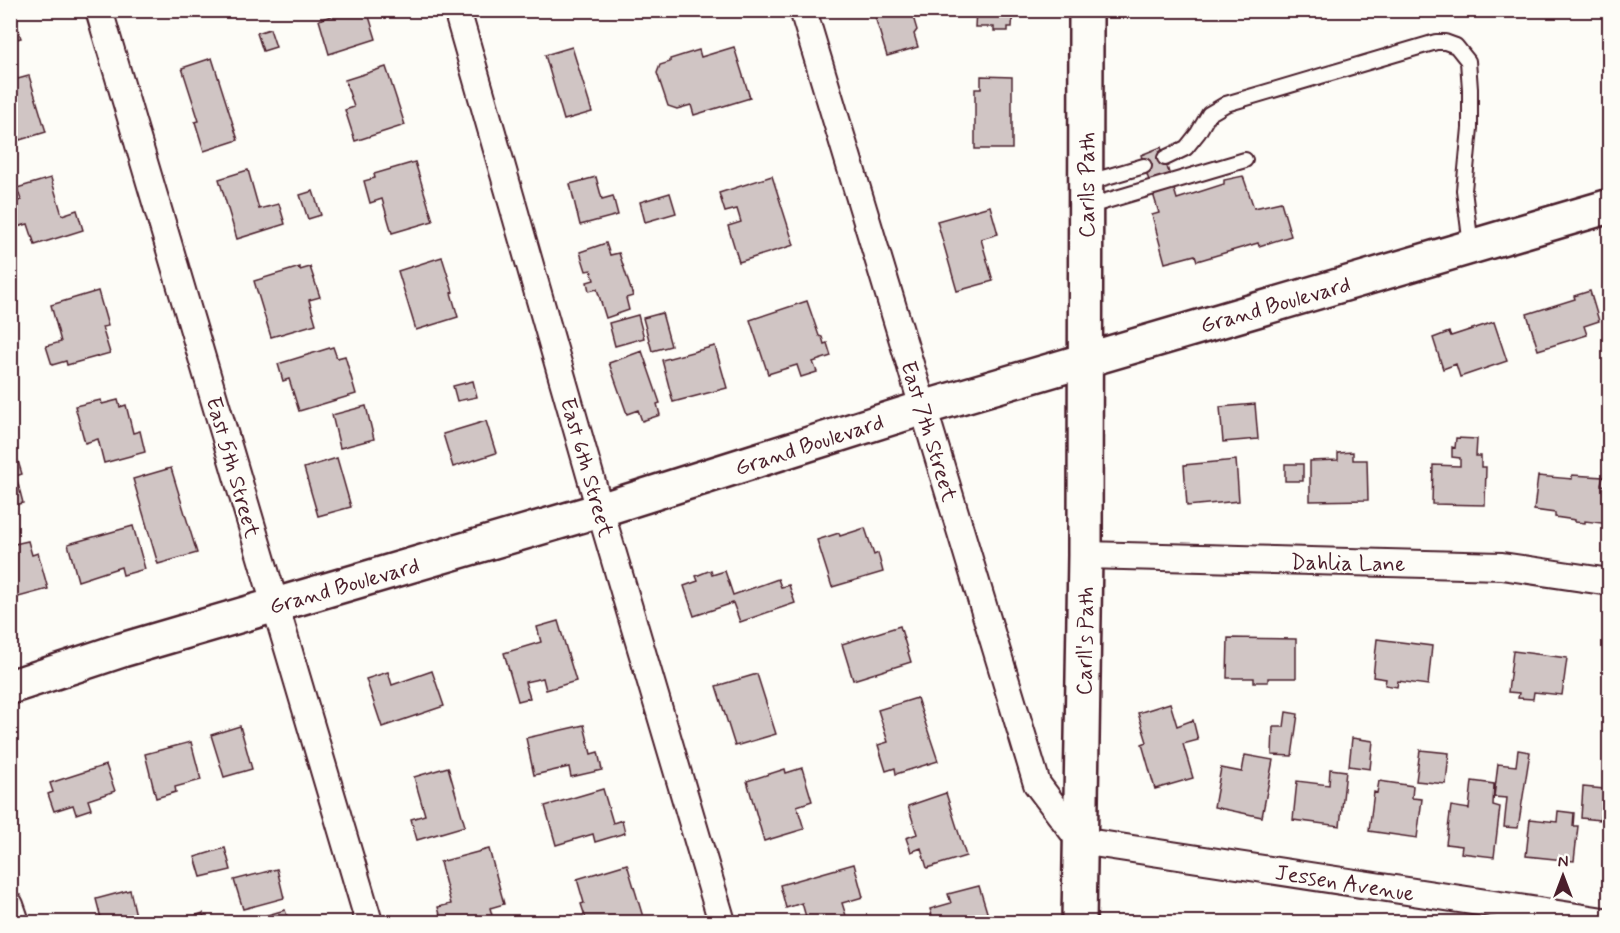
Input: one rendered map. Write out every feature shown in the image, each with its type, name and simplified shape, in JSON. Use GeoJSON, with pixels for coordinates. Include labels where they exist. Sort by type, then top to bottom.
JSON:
{"type":"FeatureCollection","features":[{"type":"Feature","properties":{"kind":"street","name":"East 5th Street"},"geometry":{"type":"LineString","coordinates":[[99,10],[369,922]]}},
{"type":"Feature","properties":{"kind":"street","name":"East 6th Street"},"geometry":{"type":"LineString","coordinates":[[457,10],[600,510],[722,922]]}},
{"type":"Feature","properties":{"kind":"street","name":"East 7th Street"},"geometry":{"type":"LineString","coordinates":[[803,10],[1037,784],[1080,841]]}},
{"type":"Feature","properties":{"kind":"street","name":"Carlls Path"},"geometry":{"type":"LineString","coordinates":[[1085,359],[1086,10]]}},
{"type":"Feature","properties":{"kind":"street","name":"Grand Boulevard"},"geometry":{"type":"LineString","coordinates":[[10,687],[122,650],[600,510],[1085,359],[1610,206]]}},
{"type":"Feature","properties":{"kind":"street","name":"Carll's Path"},"geometry":{"type":"LineString","coordinates":[[1079,922],[1085,555],[1085,359]]}},
{"type":"Feature","properties":{"kind":"street","name":"Dahlia Lane"},"geometry":{"type":"LineString","coordinates":[[1085,555],[1502,566],[1610,582]]}},
{"type":"Feature","properties":{"kind":"street","name":"Jessen Avenue"},"geometry":{"type":"LineString","coordinates":[[1080,841],[1610,922]]}},
{"type":"Feature","properties":{"kind":"street"},"geometry":{"type":"LineString","coordinates":[[10,905],[16,922]]}},
{"type":"Feature","properties":{"kind":"lane"},"geometry":{"type":"LineString","coordinates":[[1164,158],[1186,148],[1209,114],[1226,104],[1436,42],[1445,42],[1456,46],[1463,52],[1468,61],[1470,74],[1470,128],[1464,190],[1471,246]]}},
{"type":"Feature","properties":{"kind":"lane"},"geometry":{"type":"LineString","coordinates":[[1086,195],[1245,160]]}},
{"type":"Feature","properties":{"kind":"lane"},"geometry":{"type":"LineString","coordinates":[[1086,195],[1144,166]]}},
{"type":"Feature","properties":{"kind":"building"},"geometry":{"type":"Polygon","coordinates":[[[10,10],[21,38],[10,41],[10,10]]]}},
{"type":"Feature","properties":{"kind":"building"},"geometry":{"type":"Polygon","coordinates":[[[349,10],[367,10],[376,39],[329,54],[319,20],[349,10]]]}},
{"type":"Feature","properties":{"kind":"building"},"geometry":{"type":"Polygon","coordinates":[[[873,10],[911,10],[917,30],[914,34],[918,47],[887,56],[873,10]]]}},
{"type":"Feature","properties":{"kind":"building"},"geometry":{"type":"Polygon","coordinates":[[[976,10],[1013,10],[1012,27],[1008,27],[1008,31],[994,31],[994,27],[975,27],[976,10]]]}},
{"type":"Feature","properties":{"kind":"building"},"geometry":{"type":"Polygon","coordinates":[[[270,29],[276,47],[263,51],[257,33],[270,29]]]}},
{"type":"Feature","properties":{"kind":"building"},"geometry":{"type":"Polygon","coordinates":[[[572,47],[592,112],[564,120],[545,55],[572,47]]]}},
{"type":"Feature","properties":{"kind":"building"},"geometry":{"type":"Polygon","coordinates":[[[734,47],[750,98],[694,115],[691,105],[677,109],[668,106],[657,73],[660,65],[670,62],[670,59],[699,50],[701,57],[734,47]]]}},
{"type":"Feature","properties":{"kind":"building"},"geometry":{"type":"Polygon","coordinates":[[[212,58],[238,140],[204,151],[195,122],[199,121],[182,68],[212,58]]]}},
{"type":"Feature","properties":{"kind":"building"},"geometry":{"type":"Polygon","coordinates":[[[386,67],[405,125],[355,141],[345,110],[354,107],[345,80],[386,67]]]}},
{"type":"Feature","properties":{"kind":"building"},"geometry":{"type":"Polygon","coordinates":[[[29,76],[46,132],[10,143],[10,81],[29,76]]]}},
{"type":"Feature","properties":{"kind":"building"},"geometry":{"type":"Polygon","coordinates":[[[981,76],[1012,77],[1012,149],[975,149],[975,89],[981,89],[981,76]]]}},
{"type":"Feature","properties":{"kind":"building"},"geometry":{"type":"Polygon","coordinates":[[[1161,147],[1177,199],[1224,184],[1224,180],[1243,176],[1254,208],[1281,202],[1291,236],[1197,261],[1195,255],[1165,263],[1152,215],[1159,213],[1141,155],[1161,147]]]}},
{"type":"Feature","properties":{"kind":"building"},"geometry":{"type":"Polygon","coordinates":[[[415,162],[433,221],[392,233],[382,199],[370,203],[364,181],[375,178],[374,174],[415,162]]]}},
{"type":"Feature","properties":{"kind":"building"},"geometry":{"type":"Polygon","coordinates":[[[248,170],[259,209],[279,204],[285,224],[237,239],[219,179],[248,170]]]}},
{"type":"Feature","properties":{"kind":"building"},"geometry":{"type":"Polygon","coordinates":[[[772,176],[794,245],[739,262],[728,226],[741,222],[737,209],[725,212],[719,193],[772,176]]]}},
{"type":"Feature","properties":{"kind":"building"},"geometry":{"type":"Polygon","coordinates":[[[596,177],[602,199],[613,196],[618,215],[580,225],[570,184],[596,177]]]}},
{"type":"Feature","properties":{"kind":"building"},"geometry":{"type":"Polygon","coordinates":[[[51,178],[62,215],[77,210],[83,230],[35,245],[28,224],[13,228],[10,219],[10,204],[21,200],[17,188],[51,178]]]}},
{"type":"Feature","properties":{"kind":"building"},"geometry":{"type":"Polygon","coordinates":[[[313,191],[321,215],[308,219],[300,195],[313,191]]]}},
{"type":"Feature","properties":{"kind":"building"},"geometry":{"type":"Polygon","coordinates":[[[670,193],[676,213],[645,222],[640,202],[670,193]]]}},
{"type":"Feature","properties":{"kind":"building"},"geometry":{"type":"Polygon","coordinates":[[[990,206],[998,234],[981,239],[993,281],[957,291],[937,221],[990,206]]]}},
{"type":"Feature","properties":{"kind":"building"},"geometry":{"type":"Polygon","coordinates":[[[606,243],[610,255],[619,253],[633,296],[626,298],[629,310],[606,318],[597,289],[589,291],[587,282],[594,280],[591,270],[586,271],[580,252],[606,243]]]}},
{"type":"Feature","properties":{"kind":"building"},"geometry":{"type":"Polygon","coordinates":[[[442,257],[458,317],[416,330],[398,271],[442,257]]]}},
{"type":"Feature","properties":{"kind":"building"},"geometry":{"type":"Polygon","coordinates":[[[300,267],[300,270],[310,267],[320,297],[309,300],[316,324],[271,337],[254,281],[300,267]]]}},
{"type":"Feature","properties":{"kind":"building"},"geometry":{"type":"Polygon","coordinates":[[[98,291],[108,326],[102,327],[110,353],[67,365],[66,361],[52,365],[46,346],[61,342],[51,305],[98,291]]]}},
{"type":"Feature","properties":{"kind":"building"},"geometry":{"type":"Polygon","coordinates":[[[1590,291],[1599,321],[1584,326],[1587,335],[1538,350],[1527,314],[1575,299],[1574,296],[1590,291]]]}},
{"type":"Feature","properties":{"kind":"building"},"geometry":{"type":"Polygon","coordinates":[[[807,301],[819,336],[822,337],[824,344],[827,343],[831,356],[813,362],[817,372],[801,377],[797,365],[768,374],[750,320],[807,301]]]}},
{"type":"Feature","properties":{"kind":"building"},"geometry":{"type":"Polygon","coordinates":[[[662,313],[671,346],[652,351],[643,318],[662,313]]]}},
{"type":"Feature","properties":{"kind":"building"},"geometry":{"type":"Polygon","coordinates":[[[638,315],[644,338],[615,346],[609,323],[638,315]]]}},
{"type":"Feature","properties":{"kind":"building"},"geometry":{"type":"Polygon","coordinates":[[[1494,322],[1507,361],[1460,377],[1456,364],[1443,369],[1433,338],[1449,332],[1451,336],[1494,322]]]}},
{"type":"Feature","properties":{"kind":"building"},"geometry":{"type":"Polygon","coordinates":[[[715,346],[727,388],[673,402],[662,360],[715,346]]]}},
{"type":"Feature","properties":{"kind":"building"},"geometry":{"type":"Polygon","coordinates":[[[333,347],[337,358],[345,356],[356,394],[299,411],[289,379],[283,381],[278,364],[333,347]]]}},
{"type":"Feature","properties":{"kind":"building"},"geometry":{"type":"Polygon","coordinates":[[[642,351],[660,403],[657,404],[660,415],[642,421],[638,410],[627,414],[609,363],[642,351]]]}},
{"type":"Feature","properties":{"kind":"building"},"geometry":{"type":"Polygon","coordinates":[[[473,381],[477,397],[457,401],[453,386],[473,381]]]}},
{"type":"Feature","properties":{"kind":"building"},"geometry":{"type":"Polygon","coordinates":[[[101,400],[102,404],[118,400],[120,407],[126,405],[133,433],[140,431],[145,452],[104,463],[98,439],[85,443],[75,406],[101,400]]]}},
{"type":"Feature","properties":{"kind":"building"},"geometry":{"type":"Polygon","coordinates":[[[1255,404],[1258,439],[1223,442],[1220,407],[1255,404]]]}},
{"type":"Feature","properties":{"kind":"building"},"geometry":{"type":"Polygon","coordinates":[[[366,406],[374,439],[340,448],[332,415],[366,406]]]}},
{"type":"Feature","properties":{"kind":"building"},"geometry":{"type":"Polygon","coordinates":[[[486,421],[496,453],[453,467],[443,434],[486,421]]]}},
{"type":"Feature","properties":{"kind":"building"},"geometry":{"type":"Polygon","coordinates":[[[1456,438],[1477,439],[1476,456],[1481,456],[1481,467],[1486,467],[1485,505],[1432,504],[1433,465],[1460,466],[1460,458],[1452,457],[1452,447],[1455,448],[1456,438]]]}},
{"type":"Feature","properties":{"kind":"building"},"geometry":{"type":"Polygon","coordinates":[[[10,452],[14,463],[18,461],[22,474],[16,476],[23,503],[10,506],[10,452]]]}},
{"type":"Feature","properties":{"kind":"building"},"geometry":{"type":"Polygon","coordinates":[[[1353,452],[1353,460],[1367,460],[1368,500],[1310,501],[1310,461],[1338,460],[1338,453],[1353,452]]]}},
{"type":"Feature","properties":{"kind":"building"},"geometry":{"type":"Polygon","coordinates":[[[337,458],[351,507],[318,516],[304,468],[337,458]]]}},
{"type":"Feature","properties":{"kind":"building"},"geometry":{"type":"Polygon","coordinates":[[[1236,460],[1239,501],[1187,506],[1184,465],[1236,460]]]}},
{"type":"Feature","properties":{"kind":"building"},"geometry":{"type":"Polygon","coordinates":[[[1285,464],[1303,464],[1303,481],[1285,481],[1285,464]]]}},
{"type":"Feature","properties":{"kind":"building"},"geometry":{"type":"Polygon","coordinates":[[[171,468],[197,553],[158,564],[133,479],[171,468]]]}},
{"type":"Feature","properties":{"kind":"building"},"geometry":{"type":"Polygon","coordinates":[[[1572,475],[1603,477],[1601,485],[1610,486],[1610,524],[1575,522],[1575,520],[1555,517],[1555,513],[1534,510],[1538,476],[1572,479],[1572,475]]]}},
{"type":"Feature","properties":{"kind":"building"},"geometry":{"type":"Polygon","coordinates":[[[133,526],[145,569],[123,575],[121,567],[78,581],[68,544],[133,526]]]}},
{"type":"Feature","properties":{"kind":"building"},"geometry":{"type":"Polygon","coordinates":[[[865,528],[874,555],[878,553],[883,572],[832,587],[817,540],[865,528]]]}},
{"type":"Feature","properties":{"kind":"building"},"geometry":{"type":"Polygon","coordinates":[[[28,541],[32,555],[38,553],[48,589],[11,599],[13,608],[10,609],[10,545],[28,541]]]}},
{"type":"Feature","properties":{"kind":"building"},"geometry":{"type":"Polygon","coordinates":[[[711,570],[712,575],[725,571],[733,595],[778,579],[781,587],[789,585],[795,603],[740,622],[733,603],[694,616],[684,586],[698,581],[696,576],[711,570]]]}},
{"type":"Feature","properties":{"kind":"building"},"geometry":{"type":"Polygon","coordinates":[[[558,621],[576,681],[546,690],[543,678],[525,682],[530,698],[518,701],[504,653],[541,642],[537,627],[558,621]]]}},
{"type":"Feature","properties":{"kind":"building"},"geometry":{"type":"Polygon","coordinates":[[[900,626],[911,662],[853,680],[842,644],[900,626]]]}},
{"type":"Feature","properties":{"kind":"building"},"geometry":{"type":"Polygon","coordinates":[[[1228,638],[1296,639],[1296,678],[1268,678],[1268,682],[1254,682],[1254,678],[1227,678],[1228,638]]]}},
{"type":"Feature","properties":{"kind":"building"},"geometry":{"type":"Polygon","coordinates":[[[1377,639],[1432,646],[1428,685],[1398,681],[1397,687],[1385,685],[1386,679],[1373,677],[1377,639]]]}},
{"type":"Feature","properties":{"kind":"building"},"geometry":{"type":"Polygon","coordinates":[[[1513,651],[1567,658],[1562,695],[1534,692],[1533,699],[1518,698],[1519,693],[1508,692],[1513,651]]]}},
{"type":"Feature","properties":{"kind":"building"},"geometry":{"type":"Polygon","coordinates":[[[432,671],[444,706],[382,727],[366,679],[388,672],[392,685],[432,671]]]}},
{"type":"Feature","properties":{"kind":"building"},"geometry":{"type":"Polygon","coordinates":[[[757,674],[776,734],[735,746],[716,686],[757,674]]]}},
{"type":"Feature","properties":{"kind":"building"},"geometry":{"type":"Polygon","coordinates":[[[917,698],[938,761],[896,774],[895,768],[886,771],[878,745],[888,742],[878,710],[917,698]]]}},
{"type":"Feature","properties":{"kind":"building"},"geometry":{"type":"Polygon","coordinates":[[[1170,703],[1177,726],[1193,720],[1198,740],[1183,744],[1193,778],[1155,789],[1142,744],[1147,742],[1138,713],[1170,703]]]}},
{"type":"Feature","properties":{"kind":"building"},"geometry":{"type":"Polygon","coordinates":[[[1286,712],[1298,714],[1292,756],[1272,755],[1273,727],[1284,727],[1286,712]]]}},
{"type":"Feature","properties":{"kind":"building"},"geometry":{"type":"Polygon","coordinates":[[[584,725],[591,754],[598,752],[602,770],[571,777],[569,767],[534,775],[526,738],[584,725]]]}},
{"type":"Feature","properties":{"kind":"building"},"geometry":{"type":"Polygon","coordinates":[[[240,726],[252,769],[224,777],[211,735],[240,726]]]}},
{"type":"Feature","properties":{"kind":"building"},"geometry":{"type":"Polygon","coordinates":[[[1352,738],[1373,741],[1370,769],[1349,766],[1352,738]]]}},
{"type":"Feature","properties":{"kind":"building"},"geometry":{"type":"Polygon","coordinates":[[[191,742],[201,780],[175,787],[176,792],[156,798],[145,754],[191,742]]]}},
{"type":"Feature","properties":{"kind":"building"},"geometry":{"type":"Polygon","coordinates":[[[1420,750],[1449,753],[1446,784],[1416,781],[1420,750]]]}},
{"type":"Feature","properties":{"kind":"building"},"geometry":{"type":"Polygon","coordinates":[[[1518,750],[1530,752],[1518,828],[1504,827],[1507,798],[1494,797],[1498,764],[1516,766],[1518,750]]]}},
{"type":"Feature","properties":{"kind":"building"},"geometry":{"type":"Polygon","coordinates":[[[1245,755],[1273,760],[1262,817],[1214,807],[1221,768],[1242,772],[1245,755]]]}},
{"type":"Feature","properties":{"kind":"building"},"geometry":{"type":"Polygon","coordinates":[[[106,765],[115,791],[88,800],[91,809],[76,814],[73,805],[54,811],[48,794],[53,792],[50,783],[106,765]]]}},
{"type":"Feature","properties":{"kind":"building"},"geometry":{"type":"Polygon","coordinates":[[[448,767],[465,826],[417,840],[411,819],[425,815],[414,777],[448,767]]]}},
{"type":"Feature","properties":{"kind":"building"},"geometry":{"type":"Polygon","coordinates":[[[802,768],[812,801],[797,806],[804,829],[764,841],[747,781],[785,769],[786,773],[802,768]]]}},
{"type":"Feature","properties":{"kind":"building"},"geometry":{"type":"Polygon","coordinates":[[[1330,769],[1346,771],[1340,826],[1293,820],[1297,781],[1329,785],[1330,769]]]}},
{"type":"Feature","properties":{"kind":"building"},"geometry":{"type":"Polygon","coordinates":[[[1379,781],[1413,786],[1412,798],[1422,799],[1417,838],[1369,831],[1374,792],[1377,793],[1379,781]]]}},
{"type":"Feature","properties":{"kind":"building"},"geometry":{"type":"Polygon","coordinates":[[[1472,781],[1494,784],[1493,805],[1500,807],[1494,857],[1461,853],[1462,846],[1446,844],[1451,806],[1469,809],[1472,781]]]}},
{"type":"Feature","properties":{"kind":"building"},"geometry":{"type":"Polygon","coordinates":[[[1583,787],[1604,789],[1600,820],[1581,818],[1583,787]]]}},
{"type":"Feature","properties":{"kind":"building"},"geometry":{"type":"Polygon","coordinates":[[[603,789],[613,823],[622,820],[625,833],[595,842],[593,834],[556,845],[545,806],[603,789]]]}},
{"type":"Feature","properties":{"kind":"building"},"geometry":{"type":"Polygon","coordinates":[[[946,793],[966,856],[927,868],[921,848],[911,852],[906,838],[917,834],[908,806],[946,793]]]}},
{"type":"Feature","properties":{"kind":"building"},"geometry":{"type":"Polygon","coordinates":[[[1558,811],[1574,813],[1573,826],[1578,826],[1574,861],[1526,856],[1530,819],[1557,822],[1558,811]]]}},
{"type":"Feature","properties":{"kind":"building"},"geometry":{"type":"Polygon","coordinates":[[[1610,817],[1610,867],[1603,866],[1610,817]]]}},
{"type":"Feature","properties":{"kind":"building"},"geometry":{"type":"Polygon","coordinates":[[[225,848],[231,870],[201,877],[195,857],[225,848]]]}},
{"type":"Feature","properties":{"kind":"building"},"geometry":{"type":"Polygon","coordinates":[[[489,849],[504,904],[490,908],[492,915],[487,917],[488,922],[472,922],[471,918],[442,922],[438,907],[451,904],[440,862],[489,849]]]}},
{"type":"Feature","properties":{"kind":"building"},"geometry":{"type":"Polygon","coordinates":[[[627,864],[643,917],[639,918],[641,922],[587,922],[577,879],[627,864]]]}},
{"type":"Feature","properties":{"kind":"building"},"geometry":{"type":"Polygon","coordinates":[[[854,864],[863,897],[842,903],[848,922],[798,922],[797,919],[806,917],[802,903],[786,908],[780,885],[854,864]]]}},
{"type":"Feature","properties":{"kind":"building"},"geometry":{"type":"Polygon","coordinates":[[[277,869],[284,898],[243,909],[234,880],[277,869]]]}},
{"type":"Feature","properties":{"kind":"building"},"geometry":{"type":"Polygon","coordinates":[[[979,886],[990,922],[934,922],[930,909],[951,903],[948,894],[979,886]]]}},
{"type":"Feature","properties":{"kind":"building"},"geometry":{"type":"Polygon","coordinates":[[[130,890],[137,920],[154,916],[155,922],[102,922],[96,899],[130,890]]]}},
{"type":"Feature","properties":{"kind":"building"},"geometry":{"type":"Polygon","coordinates":[[[285,910],[289,922],[244,922],[285,910]]]}},
{"type":"Feature","properties":{"kind":"building"},"geometry":{"type":"Polygon","coordinates":[[[203,913],[205,922],[190,922],[188,918],[203,913]]]}}]}
